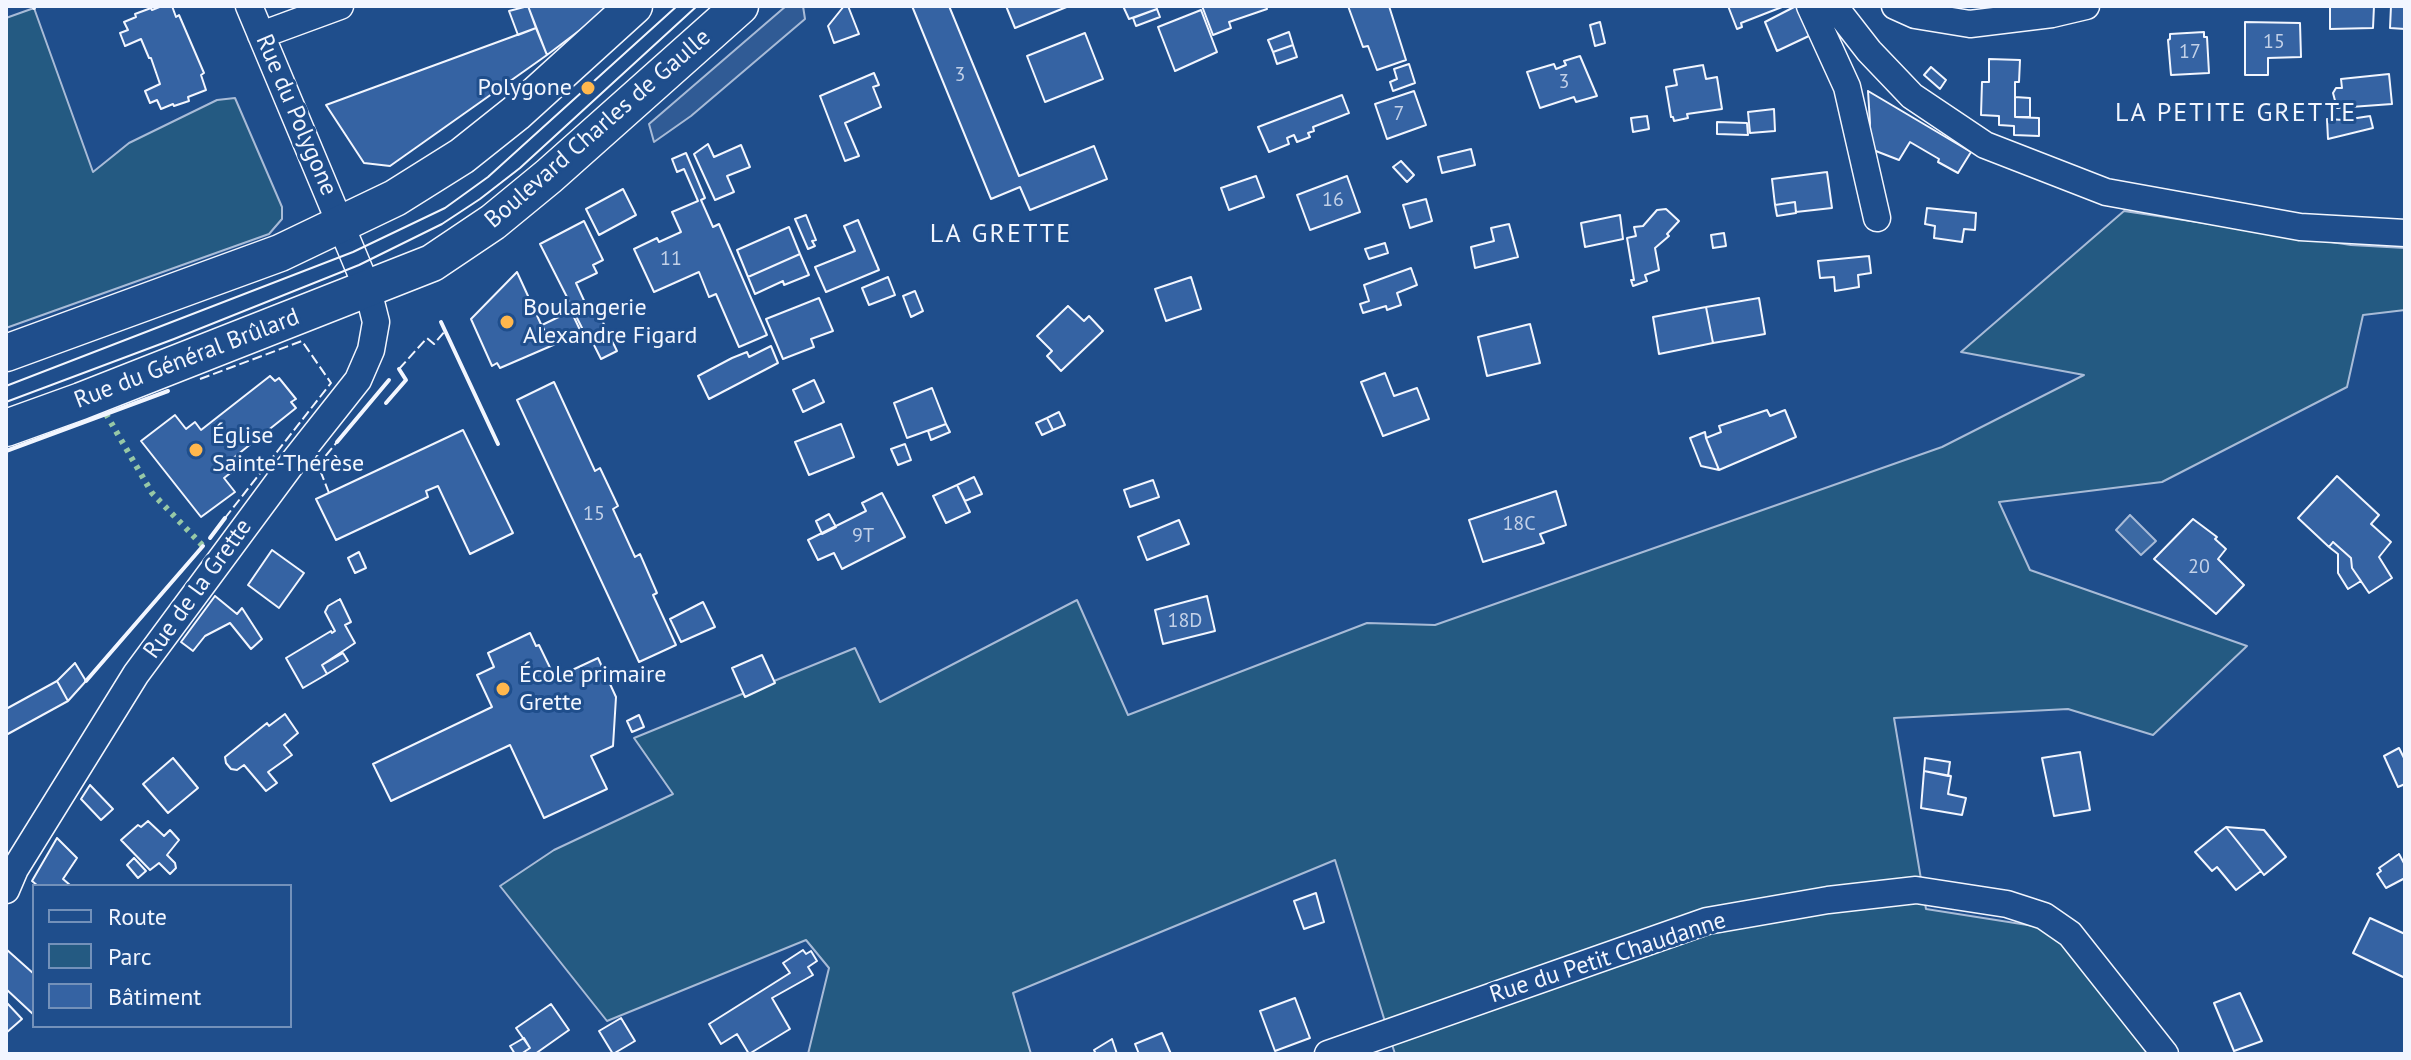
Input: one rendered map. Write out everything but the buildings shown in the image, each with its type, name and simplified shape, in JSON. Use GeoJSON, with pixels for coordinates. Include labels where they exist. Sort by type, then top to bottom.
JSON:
{"type":"FeatureCollection","features":[{"type":"Feature","properties":{"kind":"main road"},"geometry":{"type":"LineString","coordinates":[[6,353],[280,253],[395,198],[462,156],[516,113],[634,6]]}},
{"type":"Feature","properties":{"kind":"main road","name":"Boulevard Charles de Gaulle"},"geometry":{"type":"LineString","coordinates":[[368,290],[432,263],[493,222],[740,6]]}},
{"type":"Feature","properties":{"kind":"main road","name":"Rue du Général Brûlard"},"geometry":{"type":"LineString","coordinates":[[6,428],[368,290]]}},
{"type":"Feature","properties":{"kind":"street","name":"Rue du Polygone"},"geometry":{"type":"LineString","coordinates":[[249,6],[368,290]]}},
{"type":"Feature","properties":{"kind":"street"},"geometry":{"type":"LineString","coordinates":[[261,35],[340,6]]}},
{"type":"Feature","properties":{"kind":"street"},"geometry":{"type":"LineString","coordinates":[[1810,6],[1847,87],[1877,218]]}},
{"type":"Feature","properties":{"kind":"street"},"geometry":{"type":"LineString","coordinates":[[1834,6],[1869,51],[1912,96],[1985,145],[2106,192],[2300,227],[2405,233]]}},
{"type":"Feature","properties":{"kind":"street"},"geometry":{"type":"LineString","coordinates":[[1895,6],[1915,15],[1970,24],[2052,14],[2086,6]]}},
{"type":"Feature","properties":{"kind":"street","name":"Rue de la Grette"},"geometry":{"type":"LineString","coordinates":[[6,890],[15,869],[136,674],[358,380],[371,350],[375,328],[368,290]]}},
{"type":"Feature","properties":{"kind":"street","name":"Rue du Petit Chaudanne"},"geometry":{"type":"LineString","coordinates":[[1328,1054],[1707,921],[1828,900],[1916,890],[2007,904],[2044,916],[2070,934],[2165,1054]]}},
{"type":"Feature","properties":{"kind":"green space"},"geometry":{"type":"Polygon","coordinates":[[[34,8],[93,172],[129,143],[217,100],[235,98],[282,207],[282,219],[269,234],[6,328],[6,18],[34,8]]]}},
{"type":"Feature","properties":{"kind":"green space"},"geometry":{"type":"Polygon","coordinates":[[[2124,211],[2351,245],[2405,248],[2405,310],[2363,315],[2347,387],[2162,482],[1999,502],[2030,570],[2247,646],[2153,735],[2068,709],[1894,718],[1926,909],[2053,929],[2148,1054],[1395,1054],[1335,860],[1013,993],[1031,1054],[808,1054],[829,968],[806,940],[607,1021],[500,886],[554,850],[673,794],[634,738],[855,648],[880,702],[1077,600],[1128,715],[1367,623],[1435,625],[1942,447],[2084,375],[1961,352],[2124,211]]]}},
{"type":"Feature","properties":{"kind":"shaded area"},"geometry":{"type":"Polygon","coordinates":[[[786,6],[803,6],[805,19],[691,116],[654,142],[649,124],[786,6]]]}},
{"type":"Feature","properties":{"kind":"shaded area"},"geometry":{"type":"Polygon","coordinates":[[[2130,515],[2156,541],[2141,555],[2116,530],[2130,515]]]}},
{"type":"Feature","properties":{"kind":"tram line"},"geometry":{"type":"LineString","coordinates":[[6,386],[353,252],[445,208],[488,177],[677,6]]}},
{"type":"Feature","properties":{"kind":"tram line"},"geometry":{"type":"LineString","coordinates":[[6,402],[359,265],[442,224],[520,168],[697,6]]}},
{"type":"Feature","properties":{"kind":"hedge"},"geometry":{"type":"LineString","coordinates":[[106,414],[152,493],[203,546]]}},
{"type":"Feature","properties":{"kind":"fence"},"geometry":{"type":"LineString","coordinates":[[399,369],[427,338],[434,344],[445,331]]}},
{"type":"Feature","properties":{"kind":"fence"},"geometry":{"type":"LineString","coordinates":[[200,379],[302,341],[331,383],[225,518]]}},
{"type":"Feature","properties":{"kind":"fence"},"geometry":{"type":"LineString","coordinates":[[329,493],[318,465],[337,442]]}},
{"type":"Feature","properties":{"kind":"wall"},"geometry":{"type":"LineString","coordinates":[[441,322],[498,444]]}},
{"type":"Feature","properties":{"kind":"wall"},"geometry":{"type":"LineString","coordinates":[[386,403],[406,380],[399,369]]}},
{"type":"Feature","properties":{"kind":"wall"},"geometry":{"type":"LineString","coordinates":[[337,442],[389,380]]}},
{"type":"Feature","properties":{"kind":"wall"},"geometry":{"type":"LineString","coordinates":[[6,451],[168,391]]}},
{"type":"Feature","properties":{"kind":"wall"},"geometry":{"type":"LineString","coordinates":[[210,538],[225,518]]}},
{"type":"Feature","properties":{"kind":"wall"},"geometry":{"type":"LineString","coordinates":[[86,681],[203,546]]}},
{"type":"Feature","properties":{"kind":"place","name":"Polygone"},"geometry":{"type":"Point","coordinates":[588,88]}},
{"type":"Feature","properties":{"kind":"place","name":"Boulangerie Alexandre Figard"},"geometry":{"type":"Point","coordinates":[507,322]}},
{"type":"Feature","properties":{"kind":"place","name":"Église Sainte-Thérèse"},"geometry":{"type":"Point","coordinates":[196,450]}},
{"type":"Feature","properties":{"kind":"place","name":"École primaire Grette"},"geometry":{"type":"Point","coordinates":[503,689]}},
{"type":"Feature","properties":{"kind":"district","name":"LA PETITE GRETTE"},"geometry":{"type":"Point","coordinates":[2236,114]}},
{"type":"Feature","properties":{"kind":"district","name":"LA GRETTE"},"geometry":{"type":"Point","coordinates":[1001,235]}}]}
